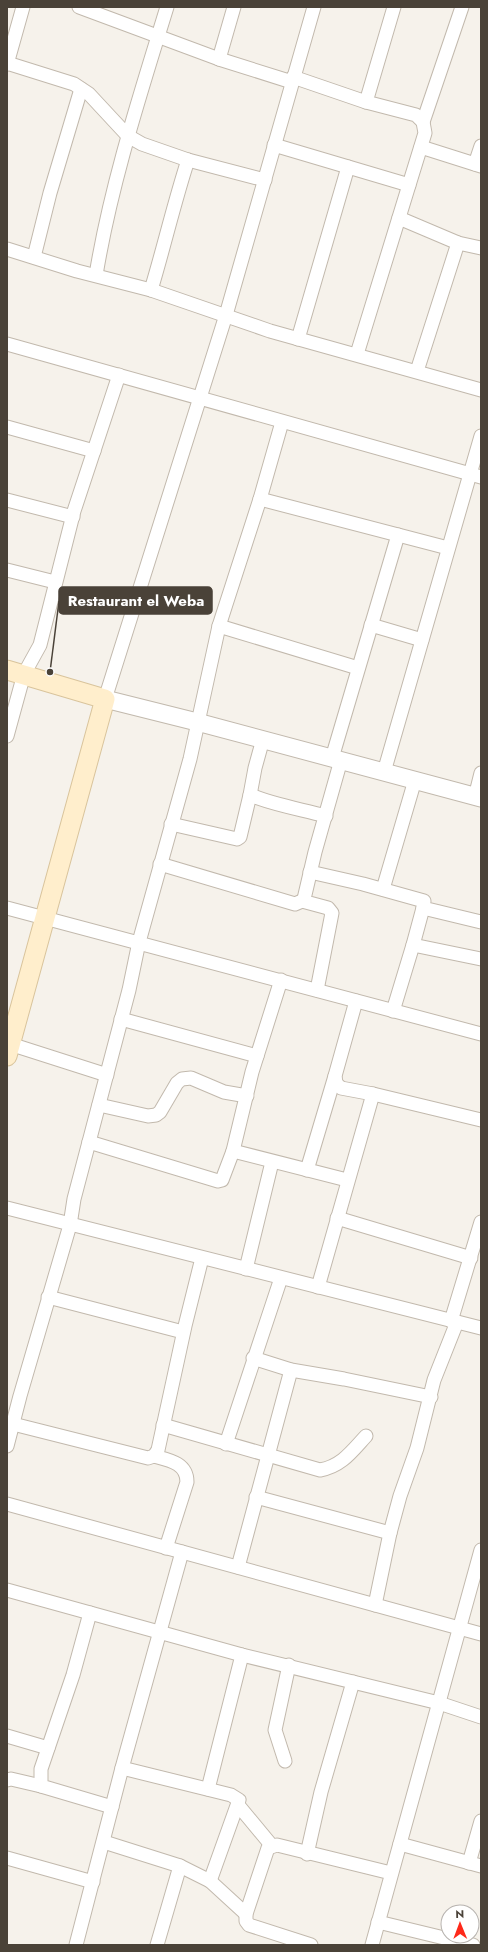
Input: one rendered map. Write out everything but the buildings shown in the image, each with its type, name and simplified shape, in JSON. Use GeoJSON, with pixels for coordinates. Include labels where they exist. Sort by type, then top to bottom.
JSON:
{"type":"FeatureCollection","features":[{"type":"Feature","properties":{"kind":"main road"},"geometry":{"type":"LineString","coordinates":[[9,1050],[105,699],[16,672]]}},
{"type":"Feature","properties":{"kind":"street"},"geometry":{"type":"LineString","coordinates":[[23,7],[7,63],[74,84],[89,94],[128,136],[142,144],[188,160],[264,180]]}},
{"type":"Feature","properties":{"kind":"street"},"geometry":{"type":"LineString","coordinates":[[79,7],[99,11],[158,37],[219,59],[416,115],[423,122]]}},
{"type":"Feature","properties":{"kind":"street"},"geometry":{"type":"LineString","coordinates":[[96,275],[104,228],[128,136],[167,7]]}},
{"type":"Feature","properties":{"kind":"street"},"geometry":{"type":"LineString","coordinates":[[219,59],[234,7]]}},
{"type":"Feature","properties":{"kind":"street"},"geometry":{"type":"LineString","coordinates":[[314,7],[226,315],[105,699],[263,739],[478,797],[481,773]]}},
{"type":"Feature","properties":{"kind":"street"},"geometry":{"type":"LineString","coordinates":[[366,102],[394,7]]}},
{"type":"Feature","properties":{"kind":"street"},"geometry":{"type":"LineString","coordinates":[[357,354],[425,133],[423,122],[462,7]]}},
{"type":"Feature","properties":{"kind":"street"},"geometry":{"type":"LineString","coordinates":[[34,257],[50,193],[81,89]]}},
{"type":"Feature","properties":{"kind":"street"},"geometry":{"type":"LineString","coordinates":[[274,145],[409,185]]}},
{"type":"Feature","properties":{"kind":"street"},"geometry":{"type":"LineString","coordinates":[[421,147],[478,165],[481,146]]}},
{"type":"Feature","properties":{"kind":"street"},"geometry":{"type":"LineString","coordinates":[[151,290],[165,246],[174,202],[188,160]]}},
{"type":"Feature","properties":{"kind":"street"},"geometry":{"type":"LineString","coordinates":[[298,339],[348,167]]}},
{"type":"Feature","properties":{"kind":"street"},"geometry":{"type":"LineString","coordinates":[[399,218],[458,243],[481,248]]}},
{"type":"Feature","properties":{"kind":"street"},"geometry":{"type":"LineString","coordinates":[[417,371],[458,243]]}},
{"type":"Feature","properties":{"kind":"street"},"geometry":{"type":"LineString","coordinates":[[7,249],[77,271],[151,290],[298,339],[357,354],[481,390]]}},
{"type":"Feature","properties":{"kind":"street"},"geometry":{"type":"LineString","coordinates":[[7,344],[475,476]]}},
{"type":"Feature","properties":{"kind":"street"},"geometry":{"type":"LineString","coordinates":[[7,736],[16,672],[40,645],[55,582],[73,517],[119,375]]}},
{"type":"Feature","properties":{"kind":"street"},"geometry":{"type":"LineString","coordinates":[[7,1446],[48,1297],[70,1225],[74,1199],[107,1075],[139,942],[190,759],[219,626],[260,499],[282,422]]}},
{"type":"Feature","properties":{"kind":"street"},"geometry":{"type":"LineString","coordinates":[[7,428],[94,451]]}},
{"type":"Feature","properties":{"kind":"street"},"geometry":{"type":"LineString","coordinates":[[384,772],[448,548],[475,476],[481,436]]}},
{"type":"Feature","properties":{"kind":"street"},"geometry":{"type":"LineString","coordinates":[[260,499],[448,548]]}},
{"type":"Feature","properties":{"kind":"street"},"geometry":{"type":"LineString","coordinates":[[7,500],[73,517]]}},
{"type":"Feature","properties":{"kind":"street"},"geometry":{"type":"LineString","coordinates":[[302,901],[304,899],[326,816],[336,759],[358,668],[398,534]]}},
{"type":"Feature","properties":{"kind":"street"},"geometry":{"type":"LineString","coordinates":[[7,570],[55,582]]}},
{"type":"Feature","properties":{"kind":"street"},"geometry":{"type":"LineString","coordinates":[[371,625],[422,640]]}},
{"type":"Feature","properties":{"kind":"street"},"geometry":{"type":"LineString","coordinates":[[219,626],[358,668]]}},
{"type":"Feature","properties":{"kind":"street"},"geometry":{"type":"LineString","coordinates":[[171,824],[237,839],[240,837],[263,739]]}},
{"type":"Feature","properties":{"kind":"street"},"geometry":{"type":"LineString","coordinates":[[383,889],[415,780]]}},
{"type":"Feature","properties":{"kind":"street"},"geometry":{"type":"LineString","coordinates":[[250,796],[270,803],[326,816]]}},
{"type":"Feature","properties":{"kind":"street"},"geometry":{"type":"LineString","coordinates":[[160,864],[295,904],[302,901],[328,908],[332,913],[317,990]]}},
{"type":"Feature","properties":{"kind":"street"},"geometry":{"type":"LineString","coordinates":[[310,872],[383,889],[424,901],[393,1011]]}},
{"type":"Feature","properties":{"kind":"street"},"geometry":{"type":"LineString","coordinates":[[7,908],[481,1034]]}},
{"type":"Feature","properties":{"kind":"street"},"geometry":{"type":"LineString","coordinates":[[423,908],[481,922]]}},
{"type":"Feature","properties":{"kind":"street"},"geometry":{"type":"LineString","coordinates":[[412,945],[481,959]]}},
{"type":"Feature","properties":{"kind":"street"},"geometry":{"type":"LineString","coordinates":[[89,1142],[219,1181],[222,1180],[233,1151],[257,1056],[281,980]]}},
{"type":"Feature","properties":{"kind":"street"},"geometry":{"type":"LineString","coordinates":[[307,1170],[356,1001]]}},
{"type":"Feature","properties":{"kind":"street"},"geometry":{"type":"LineString","coordinates":[[121,1019],[257,1056]]}},
{"type":"Feature","properties":{"kind":"street"},"geometry":{"type":"LineString","coordinates":[[9,1050],[107,1075]]}},
{"type":"Feature","properties":{"kind":"street"},"geometry":{"type":"LineString","coordinates":[[335,1076],[336,1083],[342,1088],[481,1120]]}},
{"type":"Feature","properties":{"kind":"street"},"geometry":{"type":"LineString","coordinates":[[99,1105],[148,1116],[156,1115],[160,1112],[177,1083],[182,1079],[191,1078],[224,1092],[247,1096]]}},
{"type":"Feature","properties":{"kind":"street"},"geometry":{"type":"LineString","coordinates":[[318,1287],[347,1180],[373,1094]]}},
{"type":"Feature","properties":{"kind":"street"},"geometry":{"type":"LineString","coordinates":[[233,1151],[347,1180]]}},
{"type":"Feature","properties":{"kind":"street"},"geometry":{"type":"LineString","coordinates":[[246,1269],[272,1162]]}},
{"type":"Feature","properties":{"kind":"street"},"geometry":{"type":"LineString","coordinates":[[7,1208],[481,1328]]}},
{"type":"Feature","properties":{"kind":"street"},"geometry":{"type":"LineString","coordinates":[[337,1218],[470,1258]]}},
{"type":"Feature","properties":{"kind":"street"},"geometry":{"type":"LineString","coordinates":[[375,1605],[390,1533],[400,1496],[417,1448],[431,1397],[434,1380],[454,1321],[481,1222]]}},
{"type":"Feature","properties":{"kind":"street"},"geometry":{"type":"LineString","coordinates":[[154,1456],[158,1450],[183,1332],[202,1258]]}},
{"type":"Feature","properties":{"kind":"street"},"geometry":{"type":"LineString","coordinates":[[226,1444],[253,1358],[281,1278]]}},
{"type":"Feature","properties":{"kind":"street"},"geometry":{"type":"LineString","coordinates":[[48,1297],[183,1332]]}},
{"type":"Feature","properties":{"kind":"street"},"geometry":{"type":"LineString","coordinates":[[253,1358],[291,1370],[344,1378],[431,1397]]}},
{"type":"Feature","properties":{"kind":"street"},"geometry":{"type":"LineString","coordinates":[[238,1567],[291,1370]]}},
{"type":"Feature","properties":{"kind":"street"},"geometry":{"type":"LineString","coordinates":[[13,1424],[148,1458],[154,1456],[178,1463],[187,1475],[187,1482],[166,1548]]}},
{"type":"Feature","properties":{"kind":"street"},"geometry":{"type":"LineString","coordinates":[[164,1425],[320,1470],[330,1468],[342,1462],[366,1436]]}},
{"type":"Feature","properties":{"kind":"street"},"geometry":{"type":"LineString","coordinates":[[256,1498],[390,1533]]}},
{"type":"Feature","properties":{"kind":"street"},"geometry":{"type":"LineString","coordinates":[[7,1504],[481,1634]]}},
{"type":"Feature","properties":{"kind":"street"},"geometry":{"type":"LineString","coordinates":[[372,1945],[481,1550]]}},
{"type":"Feature","properties":{"kind":"street"},"geometry":{"type":"LineString","coordinates":[[76,1945],[122,1768],[182,1552]]}},
{"type":"Feature","properties":{"kind":"street"},"geometry":{"type":"LineString","coordinates":[[7,1590],[242,1655],[289,1665],[439,1703],[481,1717]]}},
{"type":"Feature","properties":{"kind":"street"},"geometry":{"type":"LineString","coordinates":[[41,1786],[41,1769],[74,1675],[90,1612]]}},
{"type":"Feature","properties":{"kind":"street"},"geometry":{"type":"LineString","coordinates":[[208,1788],[242,1655]]}},
{"type":"Feature","properties":{"kind":"street"},"geometry":{"type":"LineString","coordinates":[[285,1761],[274,1730],[289,1665]]}},
{"type":"Feature","properties":{"kind":"street"},"geometry":{"type":"LineString","coordinates":[[307,1854],[321,1792],[353,1682]]}},
{"type":"Feature","properties":{"kind":"street"},"geometry":{"type":"LineString","coordinates":[[7,1736],[48,1748]]}},
{"type":"Feature","properties":{"kind":"street"},"geometry":{"type":"LineString","coordinates":[[122,1768],[208,1788],[235,1796],[239,1800],[210,1881]]}},
{"type":"Feature","properties":{"kind":"street"},"geometry":{"type":"LineString","coordinates":[[7,1780],[11,1779],[41,1786],[112,1807]]}},
{"type":"Feature","properties":{"kind":"street"},"geometry":{"type":"LineString","coordinates":[[238,1805],[272,1846],[391,1873]]}},
{"type":"Feature","properties":{"kind":"street"},"geometry":{"type":"LineString","coordinates":[[400,1844],[475,1865],[481,1821]]}},
{"type":"Feature","properties":{"kind":"street"},"geometry":{"type":"LineString","coordinates":[[104,1842],[180,1866],[210,1881],[246,1914]]}},
{"type":"Feature","properties":{"kind":"street"},"geometry":{"type":"LineString","coordinates":[[272,1846],[268,1848],[266,1852],[246,1914],[246,1921],[249,1925],[280,1940],[310,1945]]}},
{"type":"Feature","properties":{"kind":"street"},"geometry":{"type":"LineString","coordinates":[[7,1858],[93,1882]]}},
{"type":"Feature","properties":{"kind":"street"},"geometry":{"type":"LineString","coordinates":[[157,1945],[180,1866]]}},
{"type":"Feature","properties":{"kind":"street"},"geometry":{"type":"LineString","coordinates":[[378,1922],[473,1945]]}},
{"type":"Feature","properties":{"kind":"place","name":"Restaurant el Weba"},"geometry":{"type":"Point","coordinates":[50,672]}}]}
